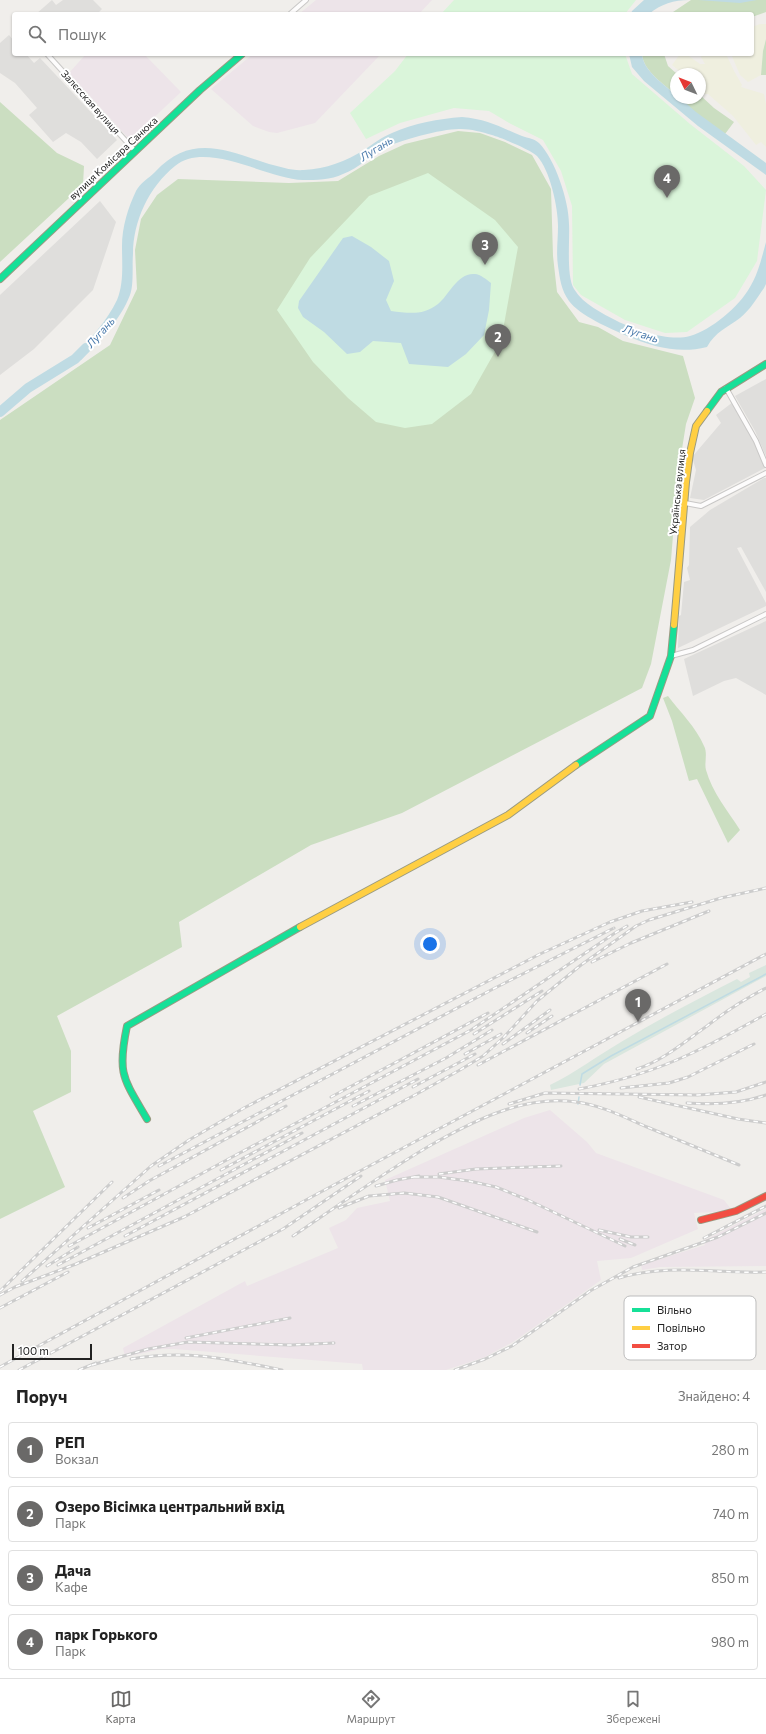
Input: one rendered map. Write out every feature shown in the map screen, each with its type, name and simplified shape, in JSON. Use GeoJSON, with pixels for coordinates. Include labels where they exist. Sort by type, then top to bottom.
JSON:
{"type":"FeatureCollection","features":[{"type":"Feature","properties":{"kind":"street"},"geometry":{"type":"LineString","coordinates":[[292,12],[306,0]]}},
{"type":"Feature","properties":{"kind":"street","name":"Залєсская вулиця"},"geometry":{"type":"LineString","coordinates":[[49,56],[135,151]]}},
{"type":"Feature","properties":{"kind":"street","name":"вулиця Комісара Санюка"},"geometry":{"type":"LineString","coordinates":[[0,279],[200,90],[240,56]]}},
{"type":"Feature","properties":{"kind":"street","name":"Українська вулиця"},"geometry":{"type":"LineString","coordinates":[[147,1119],[123,1074],[122,1055],[127,1026],[267,944],[508,815],[558,778],[650,716],[671,656],[684,503],[690,453],[696,426],[721,392],[766,364]]}},
{"type":"Feature","properties":{"kind":"street"},"geometry":{"type":"LineString","coordinates":[[726,388],[756,441],[766,465]]}},
{"type":"Feature","properties":{"kind":"street"},"geometry":{"type":"LineString","coordinates":[[684,503],[701,506],[766,473]]}},
{"type":"Feature","properties":{"kind":"street"},"geometry":{"type":"LineString","coordinates":[[671,656],[693,650],[766,614]]}},
{"type":"Feature","properties":{"kind":"street"},"geometry":{"type":"LineString","coordinates":[[701,1220],[736,1211],[766,1196]]}},
{"type":"Feature","properties":{"kind":"shaded area"},"geometry":{"type":"Polygon","coordinates":[[[52,0],[56,5],[63,0],[93,0],[102,9],[99,12],[38,12],[52,0]]]}},
{"type":"Feature","properties":{"kind":"shaded area"},"geometry":{"type":"Polygon","coordinates":[[[316,0],[432,0],[421,12],[301,12],[316,0]]]}},
{"type":"Feature","properties":{"kind":"shaded area"},"geometry":{"type":"Polygon","coordinates":[[[9,35],[12,39],[12,56],[28,56],[34,63],[40,58],[117,140],[97,159],[81,142],[66,133],[53,142],[29,115],[37,108],[15,83],[0,73],[0,43],[9,35]]]}},
{"type":"Feature","properties":{"kind":"shaded area"},"geometry":{"type":"Polygon","coordinates":[[[84,56],[146,56],[181,92],[130,140],[69,73],[84,56]]]}},
{"type":"Feature","properties":{"kind":"shaded area"},"geometry":{"type":"Polygon","coordinates":[[[251,56],[379,56],[315,123],[277,133],[269,132],[253,126],[211,89],[251,56]]]}},
{"type":"Feature","properties":{"kind":"shaded area"},"geometry":{"type":"Polygon","coordinates":[[[100,201],[116,222],[93,290],[34,349],[0,375],[0,295],[100,201]]]}},
{"type":"Feature","properties":{"kind":"shaded area"},"geometry":{"type":"Polygon","coordinates":[[[766,379],[766,456],[755,431],[735,396],[766,379]]]}},
{"type":"Feature","properties":{"kind":"shaded area"},"geometry":{"type":"Polygon","coordinates":[[[733,402],[748,429],[765,468],[704,500],[690,498],[696,470],[692,457],[721,423],[716,415],[733,402]]]}},
{"type":"Feature","properties":{"kind":"shaded area"},"geometry":{"type":"Polygon","coordinates":[[[766,478],[766,592],[741,547],[737,548],[766,603],[766,606],[678,648],[679,616],[681,615],[684,582],[690,580],[687,568],[689,565],[690,527],[710,510],[766,478]]]}},
{"type":"Feature","properties":{"kind":"shaded area"},"geometry":{"type":"Polygon","coordinates":[[[766,621],[766,695],[736,678],[724,681],[693,696],[684,659],[766,621]]]}},
{"type":"Feature","properties":{"kind":"shaded area"},"geometry":{"type":"Polygon","coordinates":[[[766,965],[766,976],[604,1064],[584,1083],[551,1090],[550,1085],[612,1047],[679,1009],[737,979],[741,982],[750,977],[749,973],[766,965]]]}},
{"type":"Feature","properties":{"kind":"shaded area"},"geometry":{"type":"Polygon","coordinates":[[[550,1110],[587,1142],[596,1153],[724,1200],[731,1209],[694,1213],[698,1229],[631,1258],[597,1261],[601,1280],[513,1342],[485,1357],[446,1370],[363,1370],[362,1364],[174,1349],[161,1349],[125,1357],[123,1348],[245,1281],[247,1286],[338,1248],[329,1228],[346,1220],[357,1208],[390,1201],[385,1180],[524,1118],[550,1110]]]}},
{"type":"Feature","properties":{"kind":"shaded area"},"geometry":{"type":"Polygon","coordinates":[[[766,1209],[766,1266],[660,1267],[642,1270],[641,1265],[705,1245],[703,1241],[766,1209]]]}},
{"type":"Feature","properties":{"kind":"green space"},"geometry":{"type":"Polygon","coordinates":[[[454,0],[636,0],[627,12],[443,12],[454,0]]]}},
{"type":"Feature","properties":{"kind":"green space"},"geometry":{"type":"Polygon","coordinates":[[[691,0],[766,0],[766,12],[754,16],[754,12],[673,12],[691,0]]]}},
{"type":"Feature","properties":{"kind":"green space"},"geometry":{"type":"Polygon","coordinates":[[[766,24],[766,39],[763,51],[761,75],[748,82],[740,75],[732,56],[754,56],[754,26],[766,24]]]}},
{"type":"Feature","properties":{"kind":"green space"},"geometry":{"type":"Polygon","coordinates":[[[766,39],[766,75],[761,75],[763,51],[766,39]]]}},
{"type":"Feature","properties":{"kind":"green space"},"geometry":{"type":"Polygon","coordinates":[[[406,56],[626,56],[632,74],[690,124],[744,166],[766,190],[757,261],[735,298],[687,332],[665,333],[625,320],[581,295],[573,285],[572,206],[561,171],[543,140],[489,111],[454,108],[400,123],[366,139],[350,113],[395,71],[406,56]]]}},
{"type":"Feature","properties":{"kind":"green space"},"geometry":{"type":"Polygon","coordinates":[[[642,56],[665,56],[670,68],[670,90],[650,72],[642,56]]]}},
{"type":"Feature","properties":{"kind":"green space"},"geometry":{"type":"Polygon","coordinates":[[[679,56],[689,56],[700,64],[705,64],[702,56],[727,56],[742,85],[741,87],[764,94],[766,104],[766,147],[761,142],[756,145],[733,116],[708,94],[706,94],[706,68],[676,68],[672,65],[679,56]]]}},
{"type":"Feature","properties":{"kind":"green space"},"geometry":{"type":"Polygon","coordinates":[[[706,101],[734,122],[725,134],[695,113],[685,104],[706,104],[706,101]]]}},
{"type":"Feature","properties":{"kind":"green space"},"geometry":{"type":"Polygon","coordinates":[[[0,102],[57,153],[84,166],[83,185],[0,262],[0,102]]]}},
{"type":"Feature","properties":{"kind":"green space"},"geometry":{"type":"Polygon","coordinates":[[[458,131],[480,133],[505,142],[532,155],[551,189],[553,256],[557,292],[579,322],[598,327],[623,341],[683,356],[695,398],[686,424],[678,474],[671,560],[651,664],[642,688],[402,813],[311,845],[179,922],[182,947],[57,1016],[71,1051],[71,1092],[33,1111],[65,1187],[0,1219],[0,420],[110,345],[137,289],[135,250],[141,219],[157,195],[178,179],[289,183],[338,181],[379,156],[405,144],[458,131]]]}},
{"type":"Feature","properties":{"kind":"green space"},"geometry":{"type":"Polygon","coordinates":[[[428,173],[495,220],[518,247],[501,341],[471,394],[432,424],[405,428],[376,422],[348,398],[313,362],[277,310],[310,258],[369,196],[428,173]]]}},
{"type":"Feature","properties":{"kind":"green space"},"geometry":{"type":"Polygon","coordinates":[[[668,696],[701,739],[705,749],[706,767],[712,786],[740,830],[728,843],[697,779],[689,781],[672,721],[663,698],[668,696]]]}},
{"type":"Feature","properties":{"kind":"water"},"geometry":{"type":"Polygon","coordinates":[[[644,0],[689,0],[668,3],[652,12],[632,11],[644,0]]]}},
{"type":"Feature","properties":{"kind":"water"},"geometry":{"type":"Polygon","coordinates":[[[698,0],[757,0],[740,3],[698,0]]]}},
{"type":"Feature","properties":{"kind":"water"},"geometry":{"type":"Polygon","coordinates":[[[629,56],[642,56],[650,72],[670,90],[670,103],[644,81],[632,67],[629,56]]]}},
{"type":"Feature","properties":{"kind":"water"},"geometry":{"type":"Polygon","coordinates":[[[672,104],[687,104],[766,163],[766,175],[698,126],[672,104]]]}},
{"type":"Feature","properties":{"kind":"water"},"geometry":{"type":"Polygon","coordinates":[[[462,117],[486,122],[533,140],[539,143],[545,150],[556,170],[567,204],[569,224],[569,267],[574,289],[583,300],[599,312],[624,324],[653,334],[682,337],[698,333],[707,329],[724,317],[745,295],[760,265],[766,242],[766,284],[764,288],[747,311],[714,337],[707,347],[686,350],[656,346],[637,340],[604,326],[580,311],[569,301],[564,293],[557,261],[557,209],[549,179],[542,162],[534,153],[509,141],[480,132],[454,129],[423,135],[393,144],[349,171],[338,176],[323,179],[303,180],[288,178],[238,163],[203,157],[188,159],[175,166],[157,184],[150,194],[139,217],[134,242],[132,286],[126,304],[109,330],[81,360],[75,355],[104,322],[117,300],[122,280],[122,246],[124,225],[130,204],[136,191],[142,183],[168,160],[182,152],[209,148],[224,150],[269,164],[295,170],[312,169],[328,166],[350,158],[385,136],[409,127],[427,122],[462,117]]]}},
{"type":"Feature","properties":{"kind":"water"},"geometry":{"type":"Polygon","coordinates":[[[352,236],[371,247],[389,261],[394,281],[386,300],[391,311],[415,313],[432,308],[442,300],[459,280],[469,274],[477,274],[488,280],[491,283],[489,310],[484,335],[466,354],[448,367],[409,364],[401,343],[373,341],[360,352],[347,354],[324,332],[303,317],[298,308],[299,301],[343,238],[352,236]]]}},
{"type":"Feature","properties":{"kind":"waterway","name":"Лугань"},"geometry":{"type":"LineString","coordinates":[[0,412],[28,388],[75,359],[86,348]]}},
{"type":"Feature","properties":{"kind":"waterway"},"geometry":{"type":"LineString","coordinates":[[580,1085],[582,1074],[611,1056],[766,974]]}},
{"type":"Feature","properties":{"kind":"waterway"},"geometry":{"type":"LineString","coordinates":[[578,1104],[579,1097]]}},
{"type":"Feature","properties":{"kind":"railway"},"geometry":{"type":"LineString","coordinates":[[0,1295],[15,1287],[76,1264],[184,1217],[460,1070],[483,1056],[504,1037],[537,1001],[581,965],[636,926],[649,920],[721,898],[766,888]]}},
{"type":"Feature","properties":{"kind":"railway"},"geometry":{"type":"LineString","coordinates":[[22,1281],[151,1166],[189,1140],[244,1108],[540,954],[610,922],[642,911],[692,902]]}},
{"type":"Feature","properties":{"kind":"railway"},"geometry":{"type":"LineString","coordinates":[[592,962],[631,943],[709,911]]}},
{"type":"Feature","properties":{"kind":"railway"},"geometry":{"type":"LineString","coordinates":[[69,1246],[471,1030],[627,926]]}},
{"type":"Feature","properties":{"kind":"railway"},"geometry":{"type":"LineString","coordinates":[[159,1166],[493,989],[614,928]]}},
{"type":"Feature","properties":{"kind":"railway"},"geometry":{"type":"LineString","coordinates":[[0,1367],[317,1194],[766,954]]}},
{"type":"Feature","properties":{"kind":"railway"},"geometry":{"type":"LineString","coordinates":[[478,1065],[667,964]]}},
{"type":"Feature","properties":{"kind":"railway"},"geometry":{"type":"LineString","coordinates":[[637,1069],[665,1056],[728,1010],[766,988]]}},
{"type":"Feature","properties":{"kind":"railway"},"geometry":{"type":"LineString","coordinates":[[474,1034],[542,991]]}},
{"type":"Feature","properties":{"kind":"railway"},"geometry":{"type":"LineString","coordinates":[[503,1044],[550,1010]]}},
{"type":"Feature","properties":{"kind":"railway"},"geometry":{"type":"LineString","coordinates":[[331,1097],[488,1013]]}},
{"type":"Feature","properties":{"kind":"railway"},"geometry":{"type":"LineString","coordinates":[[579,1089],[608,1083],[664,1065],[709,1045],[766,1014]]}},
{"type":"Feature","properties":{"kind":"railway"},"geometry":{"type":"LineString","coordinates":[[527,1033],[552,1016]]}},
{"type":"Feature","properties":{"kind":"railway"},"geometry":{"type":"LineString","coordinates":[[353,1106],[446,1058],[492,1030]]}},
{"type":"Feature","properties":{"kind":"railway"},"geometry":{"type":"LineString","coordinates":[[465,1054],[501,1034]]}},
{"type":"Feature","properties":{"kind":"railway"},"geometry":{"type":"LineString","coordinates":[[621,1088],[669,1083],[688,1077],[754,1044]]}},
{"type":"Feature","properties":{"kind":"railway"},"geometry":{"type":"LineString","coordinates":[[413,1087],[475,1054]]}},
{"type":"Feature","properties":{"kind":"railway"},"geometry":{"type":"LineString","coordinates":[[125,1236],[418,1079]]}},
{"type":"Feature","properties":{"kind":"railway"},"geometry":{"type":"LineString","coordinates":[[509,1104],[545,1093],[698,1095],[736,1092],[766,1082]]}},
{"type":"Feature","properties":{"kind":"railway"},"geometry":{"type":"LineString","coordinates":[[221,1170],[369,1091]]}},
{"type":"Feature","properties":{"kind":"railway"},"geometry":{"type":"LineString","coordinates":[[687,1103],[727,1103],[766,1095]]}},
{"type":"Feature","properties":{"kind":"railway"},"geometry":{"type":"LineString","coordinates":[[639,1097],[738,1119],[766,1123]]}},
{"type":"Feature","properties":{"kind":"railway"},"geometry":{"type":"LineString","coordinates":[[293,1236],[361,1189],[431,1145],[465,1127],[500,1112],[538,1102],[576,1102],[594,1106],[612,1112],[739,1165]]}},
{"type":"Feature","properties":{"kind":"railway"},"geometry":{"type":"LineString","coordinates":[[123,1198],[149,1181],[286,1106]]}},
{"type":"Feature","properties":{"kind":"railway"},"geometry":{"type":"LineString","coordinates":[[58,1265],[302,1133]]}},
{"type":"Feature","properties":{"kind":"railway"},"geometry":{"type":"LineString","coordinates":[[439,1174],[476,1169],[561,1166]]}},
{"type":"Feature","properties":{"kind":"railway"},"geometry":{"type":"LineString","coordinates":[[19,1370],[283,1229],[361,1176]]}},
{"type":"Feature","properties":{"kind":"railway"},"geometry":{"type":"LineString","coordinates":[[376,1186],[419,1176]]}},
{"type":"Feature","properties":{"kind":"railway"},"geometry":{"type":"LineString","coordinates":[[415,1177],[438,1177],[469,1181],[496,1187],[528,1200],[625,1246]]}},
{"type":"Feature","properties":{"kind":"railway"},"geometry":{"type":"LineString","coordinates":[[0,1291],[112,1182]]}},
{"type":"Feature","properties":{"kind":"railway"},"geometry":{"type":"LineString","coordinates":[[88,1228],[159,1190]]}},
{"type":"Feature","properties":{"kind":"railway"},"geometry":{"type":"LineString","coordinates":[[339,1208],[369,1196],[404,1193],[438,1197],[537,1232]]}},
{"type":"Feature","properties":{"kind":"railway"},"geometry":{"type":"LineString","coordinates":[[704,1238],[766,1206]]}},
{"type":"Feature","properties":{"kind":"railway"},"geometry":{"type":"LineString","coordinates":[[455,1370],[485,1359],[512,1346],[590,1291],[633,1267],[718,1237],[766,1213]]}},
{"type":"Feature","properties":{"kind":"railway"},"geometry":{"type":"LineString","coordinates":[[599,1230],[631,1237],[648,1237]]}},
{"type":"Feature","properties":{"kind":"railway"},"geometry":{"type":"LineString","coordinates":[[620,1239],[635,1245]]}},
{"type":"Feature","properties":{"kind":"railway"},"geometry":{"type":"LineString","coordinates":[[47,1266],[78,1247]]}},
{"type":"Feature","properties":{"kind":"railway"},"geometry":{"type":"LineString","coordinates":[[619,1278],[656,1271],[674,1270],[766,1272]]}},
{"type":"Feature","properties":{"kind":"railway"},"geometry":{"type":"LineString","coordinates":[[0,1308],[68,1272]]}},
{"type":"Feature","properties":{"kind":"railway"},"geometry":{"type":"LineString","coordinates":[[186,1338],[290,1318]]}},
{"type":"Feature","properties":{"kind":"railway"},"geometry":{"type":"LineString","coordinates":[[92,1365],[148,1349],[188,1342],[291,1345],[334,1343]]}},
{"type":"Feature","properties":{"kind":"railway"},"geometry":{"type":"LineString","coordinates":[[131,1359],[151,1356],[189,1355],[225,1359],[282,1370]]}},
{"type":"Feature","properties":{"kind":"railway"},"geometry":{"type":"LineString","coordinates":[[79,1370],[96,1363]]}},
{"type":"Feature","properties":{"kind":"traffic: fast"},"geometry":{"type":"LineString","coordinates":[[0,279],[200,90],[240,56]]}},
{"type":"Feature","properties":{"kind":"traffic: fast"},"geometry":{"type":"LineString","coordinates":[[707,411],[721,392],[766,364]]}},
{"type":"Feature","properties":{"kind":"traffic: fast"},"geometry":{"type":"LineString","coordinates":[[576,765],[650,716],[671,656],[674,625]]}},
{"type":"Feature","properties":{"kind":"traffic: fast"},"geometry":{"type":"LineString","coordinates":[[147,1119],[132,1094],[124,1075],[123,1055],[127,1026],[300,927]]}},
{"type":"Feature","properties":{"kind":"traffic: slow"},"geometry":{"type":"LineString","coordinates":[[674,625],[686,482],[690,453],[696,426],[707,411]]}},
{"type":"Feature","properties":{"kind":"traffic: slow"},"geometry":{"type":"LineString","coordinates":[[300,927],[508,815],[576,765]]}},
{"type":"Feature","properties":{"kind":"traffic: jam"},"geometry":{"type":"LineString","coordinates":[[701,1220],[736,1211],[766,1196]]}},
{"type":"Feature","properties":{"kind":"place","name":"парк Горького"},"geometry":{"type":"Point","coordinates":[667,198]}},
{"type":"Feature","properties":{"kind":"place","name":"Дача"},"geometry":{"type":"Point","coordinates":[485,265]}},
{"type":"Feature","properties":{"kind":"place","name":"Озеро Вісімка центральний вхід"},"geometry":{"type":"Point","coordinates":[498,357]}},
{"type":"Feature","properties":{"kind":"place","name":"РЕП"},"geometry":{"type":"Point","coordinates":[638,1022]}}]}
